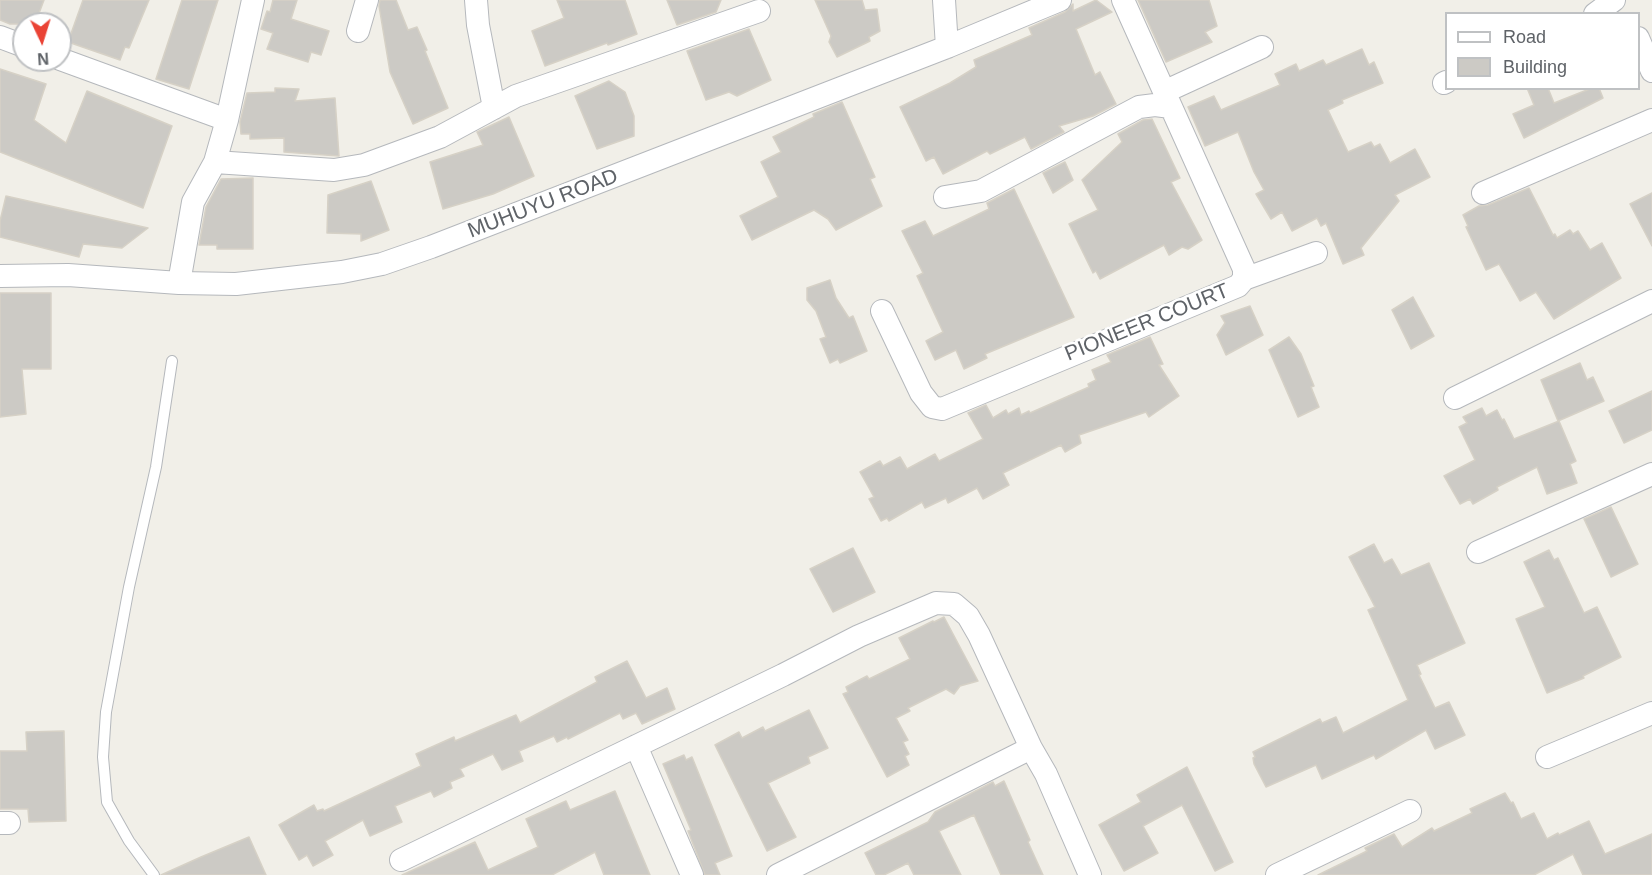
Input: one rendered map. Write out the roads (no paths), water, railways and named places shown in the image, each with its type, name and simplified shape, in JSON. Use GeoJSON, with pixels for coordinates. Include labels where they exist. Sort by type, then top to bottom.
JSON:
{"type":"FeatureCollection","features":[{"type":"Feature","properties":{"kind":"street"},"geometry":{"type":"LineString","coordinates":[[179,283],[194,202],[215,162],[227,120],[254,0]]}},
{"type":"Feature","properties":{"kind":"street"},"geometry":{"type":"LineString","coordinates":[[358,31],[367,0]]}},
{"type":"Feature","properties":{"kind":"street"},"geometry":{"type":"LineString","coordinates":[[476,0],[478,25],[494,108]]}},
{"type":"Feature","properties":{"kind":"street"},"geometry":{"type":"LineString","coordinates":[[944,0],[947,47]]}},
{"type":"Feature","properties":{"kind":"street","name":"MUHUYU ROAD"},"geometry":{"type":"LineString","coordinates":[[0,276],[68,275],[179,283],[236,284],[342,272],[382,264],[431,248],[947,47],[1060,0]]}},
{"type":"Feature","properties":{"kind":"street","name":"PIONEER COURT"},"geometry":{"type":"LineString","coordinates":[[882,311],[921,393],[932,407],[942,409],[1238,286],[1244,279],[1244,269],[1123,0]]}},
{"type":"Feature","properties":{"kind":"street"},"geometry":{"type":"LineString","coordinates":[[1597,12],[1614,0]]}},
{"type":"Feature","properties":{"kind":"street"},"geometry":{"type":"LineString","coordinates":[[215,162],[334,170],[364,165],[440,137],[516,96],[759,11]]}},
{"type":"Feature","properties":{"kind":"street"},"geometry":{"type":"LineString","coordinates":[[1640,43],[1652,71]]}},
{"type":"Feature","properties":{"kind":"street"},"geometry":{"type":"LineString","coordinates":[[945,196],[981,191],[1139,107],[1155,105],[1168,99],[1262,47]]}},
{"type":"Feature","properties":{"kind":"street"},"geometry":{"type":"LineString","coordinates":[[72,63],[227,120]]}},
{"type":"Feature","properties":{"kind":"street"},"geometry":{"type":"LineString","coordinates":[[1483,193],[1652,120]]}},
{"type":"Feature","properties":{"kind":"street"},"geometry":{"type":"LineString","coordinates":[[1244,279],[1316,253]]}},
{"type":"Feature","properties":{"kind":"street"},"geometry":{"type":"LineString","coordinates":[[1455,398],[1649,309]]}},
{"type":"Feature","properties":{"kind":"street"},"geometry":{"type":"LineString","coordinates":[[1478,552],[1652,474]]}},
{"type":"Feature","properties":{"kind":"street"},"geometry":{"type":"LineString","coordinates":[[401,860],[859,636],[936,603],[954,604],[968,616],[1031,748],[1046,774],[1090,875]]}},
{"type":"Feature","properties":{"kind":"street"},"geometry":{"type":"LineString","coordinates":[[1547,756],[1652,713]]}},
{"type":"Feature","properties":{"kind":"street"},"geometry":{"type":"LineString","coordinates":[[636,746],[692,875]]}},
{"type":"Feature","properties":{"kind":"street"},"geometry":{"type":"LineString","coordinates":[[778,875],[1031,748]]}},
{"type":"Feature","properties":{"kind":"street"},"geometry":{"type":"LineString","coordinates":[[1277,875],[1410,811]]}},
{"type":"Feature","properties":{"kind":"lane"},"geometry":{"type":"LineString","coordinates":[[154,875],[129,841],[107,802],[103,757],[106,712],[129,587],[156,467],[172,361]]}}]}
